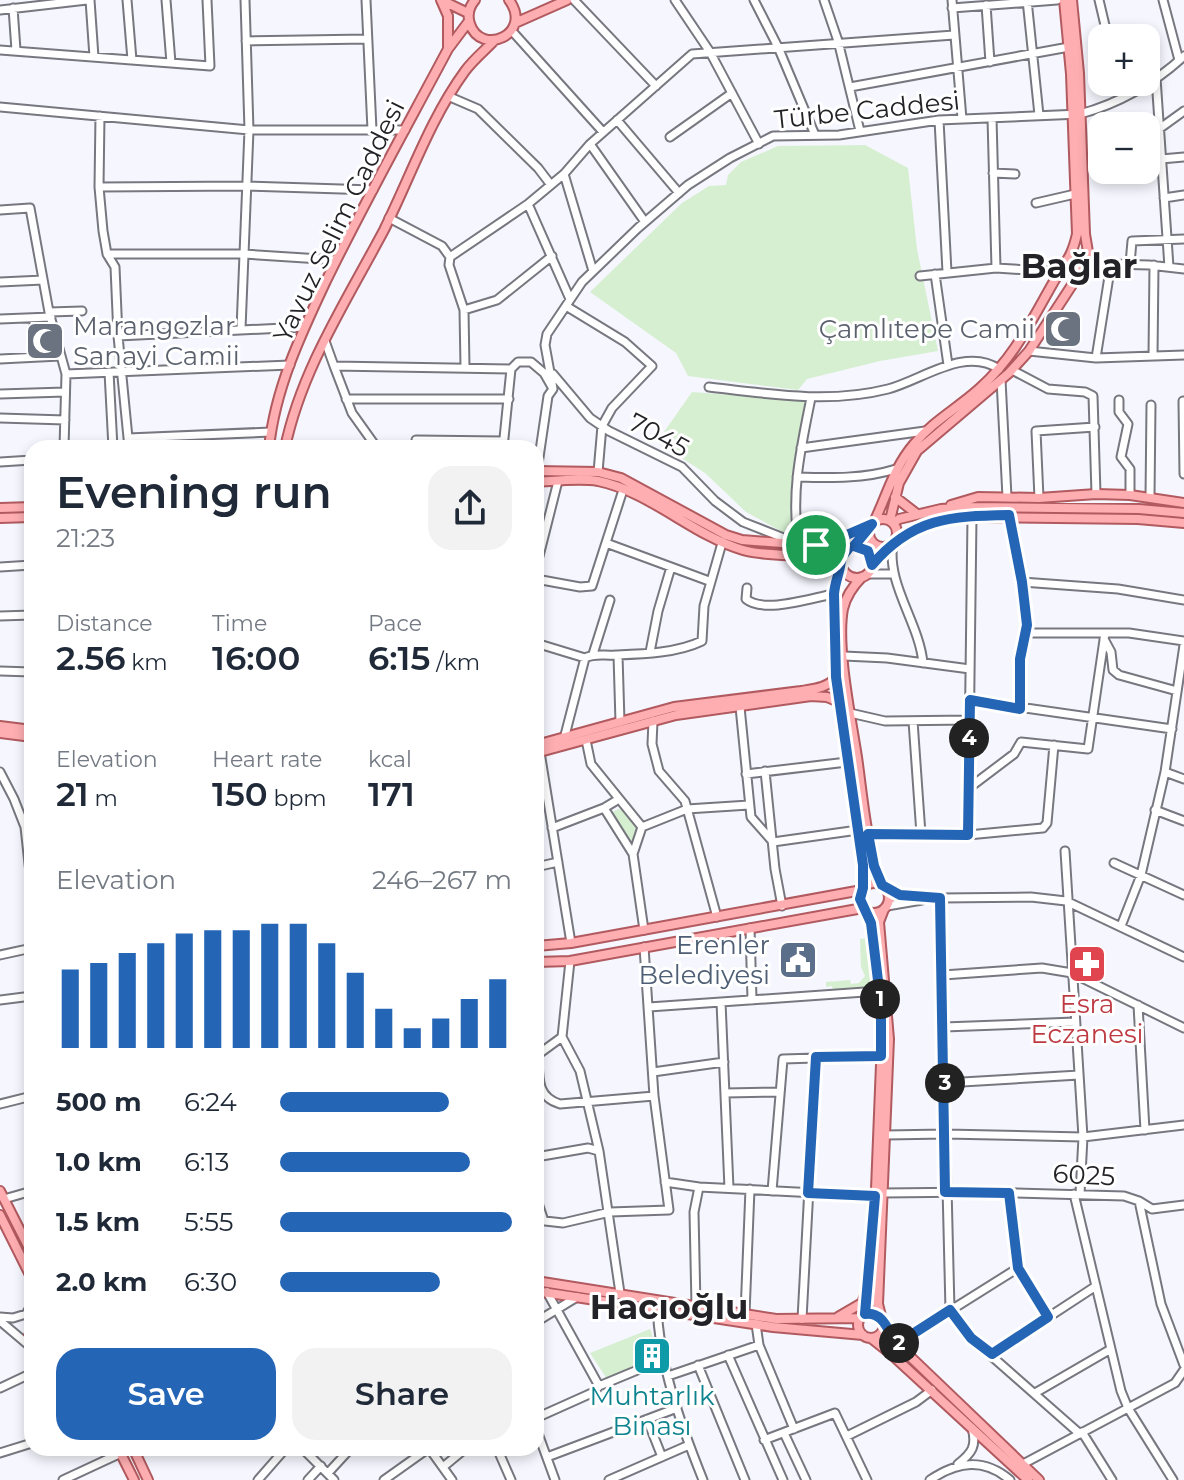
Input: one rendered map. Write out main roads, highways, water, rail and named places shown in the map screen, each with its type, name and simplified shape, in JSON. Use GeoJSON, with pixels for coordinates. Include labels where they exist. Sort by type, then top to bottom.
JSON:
{"type":"FeatureCollection","features":[{"type":"Feature","properties":{"kind":"main road"},"geometry":{"type":"LineString","coordinates":[[441,0],[468,17],[479,37],[495,40]]}},
{"type":"Feature","properties":{"kind":"main road"},"geometry":{"type":"LineString","coordinates":[[441,0],[448,16],[448,49]]}},
{"type":"Feature","properties":{"kind":"main road","name":"Yavuz Selim Caddesi"},"geometry":{"type":"LineString","coordinates":[[270,440],[279,397],[304,327],[336,260],[475,0]]}},
{"type":"Feature","properties":{"kind":"main road"},"geometry":{"type":"LineString","coordinates":[[509,0],[515,9],[514,27]]}},
{"type":"Feature","properties":{"kind":"main road"},"geometry":{"type":"LineString","coordinates":[[514,27],[567,0]]}},
{"type":"Feature","properties":{"kind":"main road"},"geometry":{"type":"LineString","coordinates":[[1028,1480],[858,1325],[863,1316],[869,1285],[886,1135],[889,1039],[879,922],[889,897],[874,866],[868,834],[850,713],[844,656],[844,607],[854,584],[892,543],[898,531],[892,521],[895,497],[906,468],[917,451],[1012,370],[1029,351],[1085,265],[1088,252],[1064,0]]}},
{"type":"Feature","properties":{"kind":"main road"},"geometry":{"type":"LineString","coordinates":[[1072,0],[1077,234],[1072,256],[1020,343],[999,369],[978,390],[925,431],[896,469],[869,537],[875,545],[892,543],[928,523],[947,518],[1009,515],[1184,523]]}},
{"type":"Feature","properties":{"kind":"main road","name":"Yavuz Selim Caddesi"},"geometry":{"type":"LineString","coordinates":[[287,440],[296,406],[325,341],[450,97],[466,70],[495,40],[514,27]]}},
{"type":"Feature","properties":{"kind":"main road"},"geometry":{"type":"LineString","coordinates":[[544,471],[598,472],[639,486],[726,535],[754,543],[851,547],[868,551],[872,565]]}},
{"type":"Feature","properties":{"kind":"main road"},"geometry":{"type":"LineString","coordinates":[[544,482],[597,481],[623,490],[722,543],[769,554],[815,554],[841,564],[848,575],[864,576]]}},
{"type":"Feature","properties":{"kind":"main road"},"geometry":{"type":"LineString","coordinates":[[816,545],[872,524],[941,509],[970,498],[1096,494],[1150,497],[1184,503]]}},
{"type":"Feature","properties":{"kind":"main road"},"geometry":{"type":"LineString","coordinates":[[895,497],[917,515]]}},
{"type":"Feature","properties":{"kind":"main road"},"geometry":{"type":"LineString","coordinates":[[0,508],[24,507]]}},
{"type":"Feature","properties":{"kind":"main road"},"geometry":{"type":"LineString","coordinates":[[941,509],[1021,507],[1184,513]]}},
{"type":"Feature","properties":{"kind":"main road"},"geometry":{"type":"LineString","coordinates":[[0,518],[24,517]]}},
{"type":"Feature","properties":{"kind":"main road"},"geometry":{"type":"LineString","coordinates":[[544,1282],[620,1293],[657,1304],[756,1324],[878,1335],[883,1322],[878,1304],[879,991],[871,923],[860,899],[863,889],[858,830],[836,677],[834,594],[843,554],[872,524]]}},
{"type":"Feature","properties":{"kind":"main road"},"geometry":{"type":"LineString","coordinates":[[544,747],[674,707],[801,691],[832,683],[836,677]]}},
{"type":"Feature","properties":{"kind":"main road"},"geometry":{"type":"LineString","coordinates":[[544,749],[703,710],[811,696],[839,702]]}},
{"type":"Feature","properties":{"kind":"main road"},"geometry":{"type":"LineString","coordinates":[[0,726],[24,729]]}},
{"type":"Feature","properties":{"kind":"main road"},"geometry":{"type":"LineString","coordinates":[[0,733],[24,736]]}},
{"type":"Feature","properties":{"kind":"main road"},"geometry":{"type":"LineString","coordinates":[[544,945],[782,906],[863,889],[872,883],[884,886]]}},
{"type":"Feature","properties":{"kind":"main road"},"geometry":{"type":"LineString","coordinates":[[544,962],[570,961],[864,909],[875,913],[885,908]]}},
{"type":"Feature","properties":{"kind":"main road"},"geometry":{"type":"LineString","coordinates":[[2,1195],[24,1238]]}},
{"type":"Feature","properties":{"kind":"main road"},"geometry":{"type":"LineString","coordinates":[[0,1215],[24,1263]]}},
{"type":"Feature","properties":{"kind":"main road"},"geometry":{"type":"LineString","coordinates":[[834,1319],[862,1303],[869,1285]]}},
{"type":"Feature","properties":{"kind":"main road"},"geometry":{"type":"LineString","coordinates":[[544,1292],[696,1306],[776,1319],[834,1319],[873,1313],[897,1344],[1039,1480]]}},
{"type":"Feature","properties":{"kind":"main road"},"geometry":{"type":"LineString","coordinates":[[122,1456],[134,1480]]}},
{"type":"Feature","properties":{"kind":"main road"},"geometry":{"type":"LineString","coordinates":[[137,1456],[148,1480]]}},
{"type":"Feature","properties":{"kind":"place","name":"Çamlıtepe Camii"},"geometry":{"type":"Point","coordinates":[1063,329]}},
{"type":"Feature","properties":{"kind":"place","name":"Marangozlar Sanayi Camii"},"geometry":{"type":"Point","coordinates":[45,341]}},
{"type":"Feature","properties":{"kind":"place","name":"Erenler Belediyesi"},"geometry":{"type":"Point","coordinates":[798,960]}},
{"type":"Feature","properties":{"kind":"place","name":"Esra Eczanesi"},"geometry":{"type":"Point","coordinates":[1087,964]}},
{"type":"Feature","properties":{"kind":"place","name":"Muhtarlık Binası"},"geometry":{"type":"Point","coordinates":[652,1356]}},
{"type":"Feature","properties":{"kind":"district","name":"Bağlar"},"geometry":{"type":"Point","coordinates":[1079,266]}},
{"type":"Feature","properties":{"kind":"district","name":"Hacıoğlu"},"geometry":{"type":"Point","coordinates":[669,1307]}}]}
